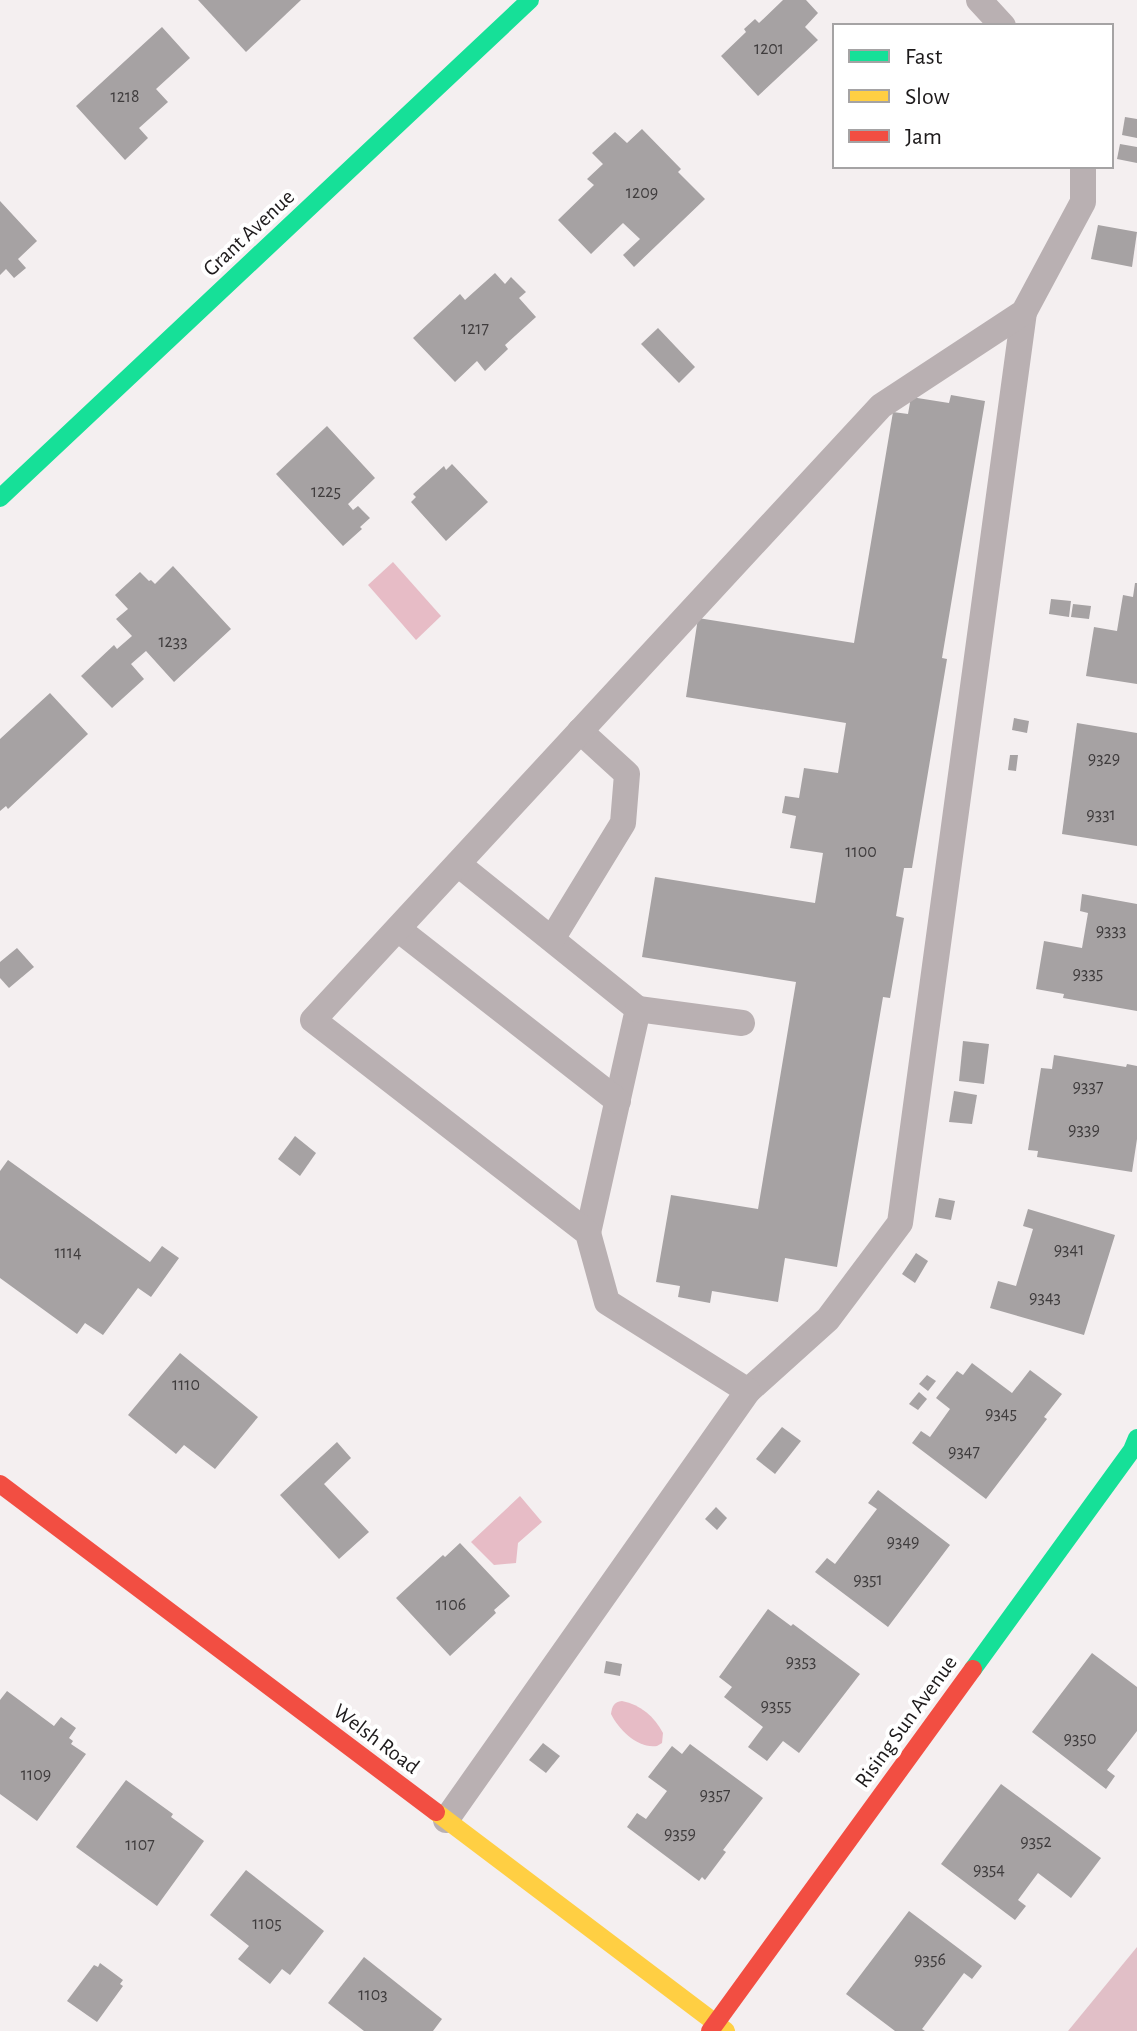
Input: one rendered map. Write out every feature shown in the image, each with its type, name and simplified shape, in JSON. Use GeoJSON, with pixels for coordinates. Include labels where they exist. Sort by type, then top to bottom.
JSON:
{"type":"FeatureCollection","features":[{"type":"Feature","properties":{"kind":"street","name":"Grant Avenue"},"geometry":{"type":"LineString","coordinates":[[0,498],[530,0]]}},
{"type":"Feature","properties":{"kind":"street","name":"Rising Sun Avenue"},"geometry":{"type":"LineString","coordinates":[[717,2028],[1132,1450],[1137,1438]]}},
{"type":"Feature","properties":{"kind":"street","name":"Welsh Road"},"geometry":{"type":"LineString","coordinates":[[0,1484],[717,2028]]}},
{"type":"Feature","properties":{"kind":"lane"},"geometry":{"type":"LineString","coordinates":[[979,0],[1001,24]]}},
{"type":"Feature","properties":{"kind":"lane"},"geometry":{"type":"LineString","coordinates":[[446,1820],[748,1391],[828,1319],[900,1223],[1024,312],[1083,202],[1083,168]]}},
{"type":"Feature","properties":{"kind":"lane"},"geometry":{"type":"LineString","coordinates":[[588,1233],[313,1020],[881,406],[1024,312]]}},
{"type":"Feature","properties":{"kind":"lane"},"geometry":{"type":"LineString","coordinates":[[552,939],[623,823],[627,774],[580,731]]}},
{"type":"Feature","properties":{"kind":"lane"},"geometry":{"type":"LineString","coordinates":[[458,864],[638,1009],[742,1023]]}},
{"type":"Feature","properties":{"kind":"lane"},"geometry":{"type":"LineString","coordinates":[[398,929],[618,1101]]}},
{"type":"Feature","properties":{"kind":"lane"},"geometry":{"type":"LineString","coordinates":[[638,1009],[588,1233],[607,1302],[748,1391]]}},
{"type":"Feature","properties":{"kind":"shaded area"},"geometry":{"type":"Polygon","coordinates":[[[393,562],[441,616],[416,640],[368,585],[393,562]]]}},
{"type":"Feature","properties":{"kind":"shaded area"},"geometry":{"type":"Polygon","coordinates":[[[520,1496],[542,1522],[518,1543],[516,1563],[494,1565],[471,1542],[520,1496]]]}},
{"type":"Feature","properties":{"kind":"shaded area"},"geometry":{"type":"Polygon","coordinates":[[[622,1701],[641,1708],[651,1716],[663,1733],[662,1743],[657,1746],[643,1745],[624,1732],[611,1714],[614,1705],[622,1701]]]}},
{"type":"Feature","properties":{"kind":"shaded area"},"geometry":{"type":"Polygon","coordinates":[[[1137,1947],[1137,2031],[1068,2031],[1137,1947]]]}},
{"type":"Feature","properties":{"kind":"building"},"geometry":{"type":"Polygon","coordinates":[[[198,0],[301,0],[246,52],[198,0]]]}},
{"type":"Feature","properties":{"kind":"building"},"geometry":{"type":"Polygon","coordinates":[[[783,0],[806,0],[818,13],[805,27],[818,40],[758,96],[721,56],[755,19],[759,23],[783,0]]]}},
{"type":"Feature","properties":{"kind":"building"},"geometry":{"type":"Polygon","coordinates":[[[162,27],[190,58],[156,89],[168,102],[139,128],[148,138],[125,160],[76,106],[162,27]]]}},
{"type":"Feature","properties":{"kind":"building"},"geometry":{"type":"Polygon","coordinates":[[[1125,117],[1137,119],[1137,138],[1122,135],[1125,117]]]}},
{"type":"Feature","properties":{"kind":"building"},"geometry":{"type":"Polygon","coordinates":[[[642,129],[705,199],[634,267],[623,255],[640,239],[623,223],[591,254],[558,220],[594,185],[587,179],[603,164],[592,153],[615,132],[627,143],[642,129]]]}},
{"type":"Feature","properties":{"kind":"building"},"geometry":{"type":"Polygon","coordinates":[[[1120,144],[1137,147],[1137,163],[1117,159],[1120,144]]]}},
{"type":"Feature","properties":{"kind":"building"},"geometry":{"type":"Polygon","coordinates":[[[0,201],[37,241],[18,259],[26,268],[14,278],[6,269],[0,275],[0,201]]]}},
{"type":"Feature","properties":{"kind":"building"},"geometry":{"type":"Polygon","coordinates":[[[1098,225],[1137,232],[1132,267],[1091,259],[1098,225]]]}},
{"type":"Feature","properties":{"kind":"building"},"geometry":{"type":"Polygon","coordinates":[[[495,273],[505,284],[511,277],[526,292],[519,298],[536,317],[505,345],[508,349],[485,371],[477,361],[455,382],[413,338],[460,294],[465,300],[495,273]]]}},
{"type":"Feature","properties":{"kind":"building"},"geometry":{"type":"Polygon","coordinates":[[[658,328],[695,367],[679,383],[641,344],[658,328]]]}},
{"type":"Feature","properties":{"kind":"building"},"geometry":{"type":"Polygon","coordinates":[[[951,395],[985,401],[942,658],[947,659],[912,868],[904,868],[896,916],[904,918],[890,998],[883,997],[837,1267],[785,1258],[778,1302],[712,1291],[710,1303],[678,1297],[680,1286],[656,1282],[671,1195],[758,1209],[796,982],[642,957],[655,877],[815,903],[823,853],[790,848],[796,816],[782,813],[785,796],[799,798],[804,768],[838,773],[846,723],[686,697],[698,618],[854,643],[893,412],[908,414],[911,397],[949,403],[951,395]]]}},
{"type":"Feature","properties":{"kind":"building"},"geometry":{"type":"Polygon","coordinates":[[[327,426],[375,478],[348,504],[353,510],[358,506],[370,518],[343,546],[276,474],[327,426]]]}},
{"type":"Feature","properties":{"kind":"building"},"geometry":{"type":"Polygon","coordinates":[[[452,464],[488,502],[446,541],[411,502],[416,497],[413,494],[444,466],[446,470],[452,464]]]}},
{"type":"Feature","properties":{"kind":"building"},"geometry":{"type":"Polygon","coordinates":[[[173,566],[231,629],[174,682],[146,651],[131,664],[144,679],[112,708],[81,676],[114,645],[117,649],[132,636],[116,619],[128,609],[115,595],[140,572],[155,584],[173,566]]]}},
{"type":"Feature","properties":{"kind":"building"},"geometry":{"type":"Polygon","coordinates":[[[1135,583],[1137,684],[1086,676],[1094,627],[1117,631],[1123,595],[1133,597],[1135,583]]]}},
{"type":"Feature","properties":{"kind":"building"},"geometry":{"type":"Polygon","coordinates":[[[1051,599],[1071,601],[1069,617],[1049,614],[1051,599]]]}},
{"type":"Feature","properties":{"kind":"building"},"geometry":{"type":"Polygon","coordinates":[[[1073,604],[1091,606],[1089,619],[1071,617],[1073,604]]]}},
{"type":"Feature","properties":{"kind":"building"},"geometry":{"type":"Polygon","coordinates":[[[50,693],[88,734],[8,809],[6,806],[0,811],[0,739],[50,693]]]}},
{"type":"Feature","properties":{"kind":"building"},"geometry":{"type":"Polygon","coordinates":[[[1014,718],[1029,721],[1027,733],[1012,730],[1014,718]]]}},
{"type":"Feature","properties":{"kind":"building"},"geometry":{"type":"Polygon","coordinates":[[[1077,723],[1137,733],[1137,846],[1062,834],[1077,723]]]}},
{"type":"Feature","properties":{"kind":"building"},"geometry":{"type":"Polygon","coordinates":[[[1010,755],[1018,755],[1016,771],[1008,770],[1010,755]]]}},
{"type":"Feature","properties":{"kind":"building"},"geometry":{"type":"Polygon","coordinates":[[[1082,894],[1137,904],[1137,1011],[1063,998],[1064,994],[1036,989],[1044,941],[1082,948],[1088,913],[1080,911],[1082,894]]]}},
{"type":"Feature","properties":{"kind":"building"},"geometry":{"type":"Polygon","coordinates":[[[17,948],[34,967],[9,988],[0,978],[0,962],[17,948]]]}},
{"type":"Feature","properties":{"kind":"building"},"geometry":{"type":"Polygon","coordinates":[[[963,1041],[989,1044],[984,1084],[959,1081],[963,1041]]]}},
{"type":"Feature","properties":{"kind":"building"},"geometry":{"type":"Polygon","coordinates":[[[1054,1055],[1126,1067],[1127,1064],[1137,1066],[1137,1139],[1132,1172],[1037,1157],[1038,1151],[1028,1150],[1041,1068],[1052,1069],[1054,1055]]]}},
{"type":"Feature","properties":{"kind":"building"},"geometry":{"type":"Polygon","coordinates":[[[954,1091],[977,1095],[972,1124],[949,1122],[954,1091]]]}},
{"type":"Feature","properties":{"kind":"building"},"geometry":{"type":"Polygon","coordinates":[[[295,1136],[316,1153],[300,1176],[278,1159],[295,1136]]]}},
{"type":"Feature","properties":{"kind":"building"},"geometry":{"type":"Polygon","coordinates":[[[8,1160],[150,1262],[162,1246],[179,1258],[151,1297],[138,1288],[103,1335],[85,1323],[77,1334],[0,1278],[0,1171],[8,1160]]]}},
{"type":"Feature","properties":{"kind":"building"},"geometry":{"type":"Polygon","coordinates":[[[939,1198],[955,1201],[951,1220],[935,1217],[939,1198]]]}},
{"type":"Feature","properties":{"kind":"building"},"geometry":{"type":"Polygon","coordinates":[[[1028,1209],[1115,1235],[1084,1335],[990,1308],[998,1281],[1016,1286],[1033,1229],[1023,1226],[1028,1209]]]}},
{"type":"Feature","properties":{"kind":"building"},"geometry":{"type":"Polygon","coordinates":[[[916,1253],[928,1261],[915,1283],[902,1274],[916,1253]]]}},
{"type":"Feature","properties":{"kind":"building"},"geometry":{"type":"Polygon","coordinates":[[[180,1353],[258,1417],[215,1469],[184,1445],[176,1454],[128,1415],[180,1353]]]}},
{"type":"Feature","properties":{"kind":"building"},"geometry":{"type":"Polygon","coordinates":[[[972,1363],[1012,1393],[1030,1370],[1062,1394],[1044,1417],[1047,1419],[986,1499],[912,1443],[921,1431],[930,1437],[950,1409],[936,1398],[957,1371],[963,1375],[972,1363]]]}},
{"type":"Feature","properties":{"kind":"building"},"geometry":{"type":"Polygon","coordinates":[[[927,1375],[936,1381],[928,1391],[919,1384],[927,1375]]]}},
{"type":"Feature","properties":{"kind":"building"},"geometry":{"type":"Polygon","coordinates":[[[919,1392],[927,1399],[918,1410],[909,1404],[919,1392]]]}},
{"type":"Feature","properties":{"kind":"building"},"geometry":{"type":"Polygon","coordinates":[[[782,1427],[801,1441],[775,1474],[756,1459],[782,1427]]]}},
{"type":"Feature","properties":{"kind":"building"},"geometry":{"type":"Polygon","coordinates":[[[337,1442],[351,1458],[324,1484],[369,1532],[339,1559],[280,1495],[337,1442]]]}},
{"type":"Feature","properties":{"kind":"building"},"geometry":{"type":"Polygon","coordinates":[[[878,1490],[950,1545],[888,1627],[815,1572],[827,1558],[835,1564],[877,1509],[868,1503],[878,1490]]]}},
{"type":"Feature","properties":{"kind":"building"},"geometry":{"type":"Polygon","coordinates":[[[716,1507],[727,1518],[717,1530],[705,1519],[716,1507]]]}},
{"type":"Feature","properties":{"kind":"building"},"geometry":{"type":"Polygon","coordinates":[[[460,1543],[510,1596],[450,1656],[396,1598],[460,1543]]]}},
{"type":"Feature","properties":{"kind":"building"},"geometry":{"type":"Polygon","coordinates":[[[768,1609],[860,1674],[799,1753],[783,1741],[767,1761],[748,1747],[763,1727],[724,1697],[732,1687],[719,1677],[768,1609]]]}},
{"type":"Feature","properties":{"kind":"building"},"geometry":{"type":"Polygon","coordinates":[[[1092,1653],[1137,1687],[1137,1731],[1107,1770],[1115,1776],[1106,1789],[1032,1732],[1092,1653]]]}},
{"type":"Feature","properties":{"kind":"building"},"geometry":{"type":"Polygon","coordinates":[[[606,1661],[622,1664],[620,1676],[604,1673],[606,1661]]]}},
{"type":"Feature","properties":{"kind":"building"},"geometry":{"type":"Polygon","coordinates":[[[7,1691],[54,1726],[61,1717],[76,1728],[69,1738],[73,1741],[71,1744],[86,1754],[37,1821],[0,1794],[0,1700],[7,1691]]]}},
{"type":"Feature","properties":{"kind":"building"},"geometry":{"type":"Polygon","coordinates":[[[543,1743],[560,1756],[546,1773],[529,1760],[543,1743]]]}},
{"type":"Feature","properties":{"kind":"building"},"geometry":{"type":"Polygon","coordinates":[[[690,1744],[763,1798],[723,1850],[726,1852],[705,1880],[702,1877],[699,1881],[627,1827],[637,1813],[646,1819],[667,1791],[648,1777],[672,1746],[682,1754],[690,1744]]]}},
{"type":"Feature","properties":{"kind":"building"},"geometry":{"type":"Polygon","coordinates":[[[126,1780],[204,1841],[157,1906],[76,1847],[126,1780]]]}},
{"type":"Feature","properties":{"kind":"building"},"geometry":{"type":"Polygon","coordinates":[[[1001,1784],[1101,1858],[1071,1898],[1038,1873],[1018,1900],[1026,1906],[1015,1920],[941,1864],[1001,1784]]]}},
{"type":"Feature","properties":{"kind":"building"},"geometry":{"type":"Polygon","coordinates":[[[246,1870],[324,1931],[290,1975],[282,1969],[270,1984],[238,1959],[249,1946],[210,1915],[246,1870]]]}},
{"type":"Feature","properties":{"kind":"building"},"geometry":{"type":"Polygon","coordinates":[[[909,1911],[982,1966],[972,1979],[964,1973],[922,2029],[925,2031],[895,2031],[846,1994],[909,1911]]]}},
{"type":"Feature","properties":{"kind":"building"},"geometry":{"type":"Polygon","coordinates":[[[364,1957],[442,2019],[433,2031],[364,2031],[328,2003],[364,1957]]]}},
{"type":"Feature","properties":{"kind":"building"},"geometry":{"type":"Polygon","coordinates":[[[100,1963],[123,1980],[120,1984],[123,1986],[97,2022],[67,2001],[94,1965],[98,1967],[100,1963]]]}},
{"type":"Feature","properties":{"kind":"traffic: fast"},"geometry":{"type":"LineString","coordinates":[[0,498],[530,0]]}},
{"type":"Feature","properties":{"kind":"traffic: fast"},"geometry":{"type":"LineString","coordinates":[[973,1669],[1132,1450],[1137,1438]]}},
{"type":"Feature","properties":{"kind":"traffic: slow"},"geometry":{"type":"LineString","coordinates":[[436,1812],[726,2031]]}},
{"type":"Feature","properties":{"kind":"traffic: jam"},"geometry":{"type":"LineString","coordinates":[[0,1484],[436,1812]]}},
{"type":"Feature","properties":{"kind":"traffic: jam"},"geometry":{"type":"LineString","coordinates":[[710,2031],[973,1669]]}}]}
